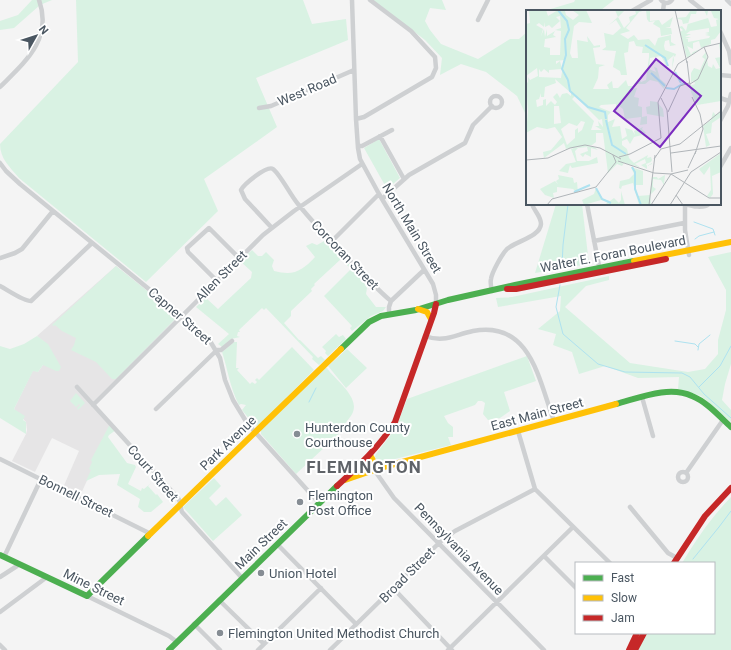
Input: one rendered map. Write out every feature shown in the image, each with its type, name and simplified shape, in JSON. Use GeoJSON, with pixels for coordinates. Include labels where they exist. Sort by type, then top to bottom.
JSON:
{"type":"FeatureCollection","features":[{"type":"Feature","properties":{"kind":"main road","name":"Walter E. Foran Boulevard"},"geometry":{"type":"LineString","coordinates":[[689,253],[731,242]]}},
{"type":"Feature","properties":{"kind":"main road","name":"Walter E. Foran Boulevard"},"geometry":{"type":"LineString","coordinates":[[436,304],[515,285],[731,246]]}},
{"type":"Feature","properties":{"kind":"main road","name":"Park Avenue"},"geometry":{"type":"LineString","coordinates":[[87,596],[365,325],[378,316],[418,309],[436,304]]}},
{"type":"Feature","properties":{"kind":"main road","name":"North Main Street"},"geometry":{"type":"LineString","coordinates":[[370,455],[395,422],[436,304]]}},
{"type":"Feature","properties":{"kind":"main road"},"geometry":{"type":"LineString","coordinates":[[418,309],[427,312],[432,319]]}},
{"type":"Feature","properties":{"kind":"main road","name":"East Main Street"},"geometry":{"type":"LineString","coordinates":[[341,482],[359,474],[375,471],[642,397],[669,392],[687,393],[704,402],[731,427]]}},
{"type":"Feature","properties":{"kind":"main road","name":"Pennsylvania Avenue"},"geometry":{"type":"LineString","coordinates":[[370,455],[375,464],[375,471]]}},
{"type":"Feature","properties":{"kind":"main road","name":"Main Street"},"geometry":{"type":"LineString","coordinates":[[169,650],[194,624],[370,455]]}},
{"type":"Feature","properties":{"kind":"main road"},"geometry":{"type":"LineString","coordinates":[[676,560],[705,516],[731,488]]}},
{"type":"Feature","properties":{"kind":"main road","name":"Mine Street"},"geometry":{"type":"LineString","coordinates":[[2,556],[87,596]]}},
{"type":"Feature","properties":{"kind":"main road"},"geometry":{"type":"LineString","coordinates":[[628,650],[636,634]]}},
{"type":"Feature","properties":{"kind":"main road"},"geometry":{"type":"LineString","coordinates":[[635,650],[643,634]]}},
{"type":"Feature","properties":{"kind":"street"},"geometry":{"type":"LineString","coordinates":[[0,87],[25,62],[40,39],[43,20],[39,0]]}},
{"type":"Feature","properties":{"kind":"street","name":"North Main Street"},"geometry":{"type":"LineString","coordinates":[[352,0],[356,119],[358,146],[362,164],[435,290],[436,304]]}},
{"type":"Feature","properties":{"kind":"street"},"geometry":{"type":"LineString","coordinates":[[356,119],[364,117],[432,77],[436,68],[435,57],[411,31],[370,0]]}},
{"type":"Feature","properties":{"kind":"street"},"geometry":{"type":"LineString","coordinates":[[478,20],[488,0]]}},
{"type":"Feature","properties":{"kind":"street"},"geometry":{"type":"LineString","coordinates":[[634,10],[651,0]]}},
{"type":"Feature","properties":{"kind":"street"},"geometry":{"type":"LineString","coordinates":[[663,2],[669,3],[672,0]]}},
{"type":"Feature","properties":{"kind":"street"},"geometry":{"type":"LineString","coordinates":[[690,0],[703,10]]}},
{"type":"Feature","properties":{"kind":"street"},"geometry":{"type":"LineString","coordinates":[[727,0],[731,4]]}},
{"type":"Feature","properties":{"kind":"street"},"geometry":{"type":"LineString","coordinates":[[721,33],[730,50],[731,62]]}},
{"type":"Feature","properties":{"kind":"street","name":"West Road"},"geometry":{"type":"LineString","coordinates":[[259,108],[276,104],[354,70]]}},
{"type":"Feature","properties":{"kind":"street"},"geometry":{"type":"LineString","coordinates":[[721,74],[731,76]]}},
{"type":"Feature","properties":{"kind":"street"},"geometry":{"type":"LineString","coordinates":[[721,119],[731,94]]}},
{"type":"Feature","properties":{"kind":"street"},"geometry":{"type":"LineString","coordinates":[[721,98],[729,101]]}},
{"type":"Feature","properties":{"kind":"street"},"geometry":{"type":"LineString","coordinates":[[382,199],[404,179],[465,143],[476,121],[492,106]]}},
{"type":"Feature","properties":{"kind":"street"},"geometry":{"type":"LineString","coordinates":[[358,146],[362,146],[392,130]]}},
{"type":"Feature","properties":{"kind":"street"},"geometry":{"type":"LineString","coordinates":[[380,136],[404,179]]}},
{"type":"Feature","properties":{"kind":"street"},"geometry":{"type":"LineString","coordinates":[[721,165],[731,149]]}},
{"type":"Feature","properties":{"kind":"street","name":"Capner Street"},"geometry":{"type":"LineString","coordinates":[[0,163],[13,179],[182,316],[210,341],[217,350],[225,380],[233,400],[247,424],[256,432],[319,503]]}},
{"type":"Feature","properties":{"kind":"street","name":"Allen Street"},"geometry":{"type":"LineString","coordinates":[[93,405],[239,258],[272,228],[362,164]]}},
{"type":"Feature","properties":{"kind":"street","name":"Corcoran Street"},"geometry":{"type":"LineString","coordinates":[[272,228],[245,199],[241,192],[242,187],[264,170],[269,168],[274,170],[300,207],[331,242],[391,301]]}},
{"type":"Feature","properties":{"kind":"street"},"geometry":{"type":"LineString","coordinates":[[331,242],[379,194]]}},
{"type":"Feature","properties":{"kind":"street"},"geometry":{"type":"LineString","coordinates":[[496,290],[491,278],[505,251],[535,234],[539,230],[541,225],[540,219],[533,205]]}},
{"type":"Feature","properties":{"kind":"street"},"geometry":{"type":"LineString","coordinates":[[587,205],[600,270]]}},
{"type":"Feature","properties":{"kind":"street"},"geometry":{"type":"LineString","coordinates":[[685,205],[684,223],[689,253]]}},
{"type":"Feature","properties":{"kind":"street"},"geometry":{"type":"LineString","coordinates":[[693,205],[707,205]]}},
{"type":"Feature","properties":{"kind":"street"},"geometry":{"type":"LineString","coordinates":[[0,258],[22,249],[53,211]]}},
{"type":"Feature","properties":{"kind":"street"},"geometry":{"type":"LineString","coordinates":[[594,241],[684,223]]}},
{"type":"Feature","properties":{"kind":"street"},"geometry":{"type":"LineString","coordinates":[[217,280],[188,252],[188,248],[209,228],[239,258]]}},
{"type":"Feature","properties":{"kind":"street"},"geometry":{"type":"LineString","coordinates":[[0,286],[20,296],[24,300],[31,301],[92,243]]}},
{"type":"Feature","properties":{"kind":"street"},"geometry":{"type":"LineString","coordinates":[[389,313],[391,301],[424,270]]}},
{"type":"Feature","properties":{"kind":"street"},"geometry":{"type":"LineString","coordinates":[[425,336],[439,340],[472,332],[489,330],[500,332],[516,340],[524,347],[531,358],[554,421]]}},
{"type":"Feature","properties":{"kind":"street"},"geometry":{"type":"LineString","coordinates":[[156,409],[217,350],[221,350],[232,341]]}},
{"type":"Feature","properties":{"kind":"street","name":"Court Street"},"geometry":{"type":"LineString","coordinates":[[77,387],[178,498],[182,512],[242,578]]}},
{"type":"Feature","properties":{"kind":"street"},"geometry":{"type":"LineString","coordinates":[[642,397],[653,436]]}},
{"type":"Feature","properties":{"kind":"street"},"geometry":{"type":"LineString","coordinates":[[686,473],[723,420]]}},
{"type":"Feature","properties":{"kind":"street"},"geometry":{"type":"LineString","coordinates":[[518,431],[535,489],[609,562]]}},
{"type":"Feature","properties":{"kind":"street","name":"Bonnell Street"},"geometry":{"type":"LineString","coordinates":[[0,460],[151,534]]}},
{"type":"Feature","properties":{"kind":"street","name":"Pennsylvania Avenue"},"geometry":{"type":"LineString","coordinates":[[375,471],[394,498],[544,650]]}},
{"type":"Feature","properties":{"kind":"street"},"geometry":{"type":"LineString","coordinates":[[2,556],[41,479]]}},
{"type":"Feature","properties":{"kind":"street","name":"Broad Street"},"geometry":{"type":"LineString","coordinates":[[330,650],[438,544],[455,531],[535,489]]}},
{"type":"Feature","properties":{"kind":"street"},"geometry":{"type":"LineString","coordinates":[[630,507],[668,554],[676,560]]}},
{"type":"Feature","properties":{"kind":"street"},"geometry":{"type":"LineString","coordinates":[[393,588],[450,649],[573,527]]}},
{"type":"Feature","properties":{"kind":"street"},"geometry":{"type":"LineString","coordinates":[[277,544],[356,624]]}},
{"type":"Feature","properties":{"kind":"street"},"geometry":{"type":"LineString","coordinates":[[544,556],[575,587]]}},
{"type":"Feature","properties":{"kind":"street"},"geometry":{"type":"LineString","coordinates":[[0,577],[18,564]]}},
{"type":"Feature","properties":{"kind":"street"},"geometry":{"type":"LineString","coordinates":[[0,612],[47,577]]}},
{"type":"Feature","properties":{"kind":"street"},"geometry":{"type":"LineString","coordinates":[[258,650],[321,588]]}},
{"type":"Feature","properties":{"kind":"street","name":"Mine Street"},"geometry":{"type":"LineString","coordinates":[[87,596],[169,636],[177,642]]}},
{"type":"Feature","properties":{"kind":"street"},"geometry":{"type":"LineString","coordinates":[[219,600],[264,644]]}},
{"type":"Feature","properties":{"kind":"street"},"geometry":{"type":"LineString","coordinates":[[194,624],[220,650]]}},
{"type":"Feature","properties":{"kind":"street"},"geometry":{"type":"LineString","coordinates":[[0,645],[5,650]]}},
{"type":"Feature","properties":{"kind":"shaded area"},"geometry":{"type":"Polygon","coordinates":[[[116,266],[176,314],[176,318],[91,404],[112,426],[79,498],[62,490],[79,451],[52,438],[35,472],[12,461],[27,430],[26,422],[14,409],[33,370],[38,372],[43,365],[48,345],[37,336],[116,266]]]}},
{"type":"Feature","properties":{"kind":"green space"},"geometry":{"type":"Polygon","coordinates":[[[32,0],[52,0],[40,5],[14,28],[0,30],[0,21],[18,15],[32,0]]]}},
{"type":"Feature","properties":{"kind":"green space"},"geometry":{"type":"Polygon","coordinates":[[[76,0],[303,0],[312,24],[346,19],[348,40],[256,78],[277,127],[204,179],[218,211],[146,282],[19,178],[6,162],[0,149],[0,144],[78,62],[76,0]]]}},
{"type":"Feature","properties":{"kind":"green space"},"geometry":{"type":"Polygon","coordinates":[[[373,0],[442,0],[446,10],[430,8],[425,21],[430,30],[441,44],[478,59],[510,39],[519,39],[526,33],[526,115],[517,96],[486,72],[461,64],[440,75],[442,58],[425,40],[373,0]]]}},
{"type":"Feature","properties":{"kind":"green space"},"geometry":{"type":"Polygon","coordinates":[[[575,0],[614,0],[601,10],[547,10],[574,2],[575,0]]]}},
{"type":"Feature","properties":{"kind":"green space"},"geometry":{"type":"Polygon","coordinates":[[[379,139],[400,178],[387,189],[364,148],[379,139]]]}},
{"type":"Feature","properties":{"kind":"green space"},"geometry":{"type":"Polygon","coordinates":[[[556,205],[582,205],[589,264],[535,273],[556,205]]]}},
{"type":"Feature","properties":{"kind":"green space"},"geometry":{"type":"Polygon","coordinates":[[[326,240],[365,280],[364,283],[367,288],[366,294],[376,307],[386,307],[383,311],[371,316],[352,331],[350,328],[352,326],[324,296],[351,269],[341,259],[314,284],[315,285],[311,289],[312,291],[291,311],[291,316],[284,323],[318,358],[321,356],[325,360],[319,365],[266,308],[264,310],[262,308],[239,330],[240,332],[238,332],[237,336],[240,337],[231,339],[222,347],[218,344],[229,334],[196,307],[206,298],[218,309],[251,278],[252,272],[240,261],[252,250],[258,256],[262,256],[266,252],[274,260],[272,266],[274,271],[287,273],[297,271],[306,266],[315,257],[306,246],[312,243],[317,245],[326,240]]]}},
{"type":"Feature","properties":{"kind":"green space"},"geometry":{"type":"Polygon","coordinates":[[[731,252],[731,364],[722,400],[731,410],[731,422],[701,396],[678,389],[679,377],[638,378],[605,366],[579,374],[572,352],[553,345],[556,334],[538,329],[560,311],[561,296],[498,307],[496,298],[512,297],[609,276],[609,280],[586,286],[565,307],[630,363],[688,372],[705,369],[718,354],[718,340],[726,310],[726,290],[708,257],[731,252]]]}},
{"type":"Feature","properties":{"kind":"green space"},"geometry":{"type":"Polygon","coordinates":[[[116,266],[176,314],[176,318],[116,379],[112,379],[96,362],[71,350],[76,338],[62,331],[55,325],[52,325],[116,266]]]}},
{"type":"Feature","properties":{"kind":"green space"},"geometry":{"type":"Polygon","coordinates":[[[336,334],[339,337],[343,335],[346,339],[328,356],[322,347],[336,334]]]}},
{"type":"Feature","properties":{"kind":"green space"},"geometry":{"type":"Polygon","coordinates":[[[37,336],[48,344],[61,367],[59,371],[56,371],[43,365],[38,372],[33,371],[14,409],[25,416],[23,420],[26,422],[26,434],[0,418],[0,346],[10,349],[24,344],[37,336]]]}},
{"type":"Feature","properties":{"kind":"green space"},"geometry":{"type":"Polygon","coordinates":[[[234,342],[237,342],[236,368],[239,368],[237,370],[250,384],[252,382],[255,384],[257,382],[255,380],[257,378],[259,380],[292,347],[314,370],[259,425],[255,426],[242,410],[246,405],[239,405],[231,386],[222,352],[234,342]]]}},
{"type":"Feature","properties":{"kind":"green space"},"geometry":{"type":"Polygon","coordinates":[[[347,349],[367,368],[346,388],[328,366],[347,349]]]}},
{"type":"Feature","properties":{"kind":"green space"},"geometry":{"type":"Polygon","coordinates":[[[527,356],[536,381],[504,392],[510,411],[500,418],[488,420],[483,414],[485,403],[478,401],[475,405],[444,416],[448,423],[453,427],[453,437],[448,437],[451,445],[379,463],[375,457],[376,454],[396,428],[407,399],[527,356]]]}},
{"type":"Feature","properties":{"kind":"green space"},"geometry":{"type":"Polygon","coordinates":[[[325,368],[327,368],[350,394],[354,406],[353,412],[342,428],[343,430],[296,474],[261,434],[261,430],[325,368]]]}},
{"type":"Feature","properties":{"kind":"green space"},"geometry":{"type":"Polygon","coordinates":[[[76,393],[85,403],[78,410],[77,408],[80,405],[79,404],[76,407],[70,401],[76,393]]]}},
{"type":"Feature","properties":{"kind":"green space"},"geometry":{"type":"Polygon","coordinates":[[[110,424],[116,430],[108,437],[127,463],[135,465],[136,467],[128,484],[141,491],[142,488],[144,489],[151,483],[148,486],[163,502],[151,512],[144,512],[138,507],[140,499],[117,485],[120,474],[99,475],[86,481],[91,470],[89,469],[92,462],[91,460],[110,424]]]}},
{"type":"Feature","properties":{"kind":"green space"},"geometry":{"type":"Polygon","coordinates":[[[370,459],[373,465],[372,469],[360,470],[370,459]]]}},
{"type":"Feature","properties":{"kind":"green space"},"geometry":{"type":"Polygon","coordinates":[[[214,478],[221,486],[209,498],[216,506],[226,497],[242,515],[213,541],[183,507],[214,478]]]}},
{"type":"Feature","properties":{"kind":"green space"},"geometry":{"type":"Polygon","coordinates":[[[731,497],[731,650],[638,650],[645,634],[715,634],[715,562],[683,562],[693,545],[731,497]]]}},
{"type":"Feature","properties":{"kind":"waterway"},"geometry":{"type":"LineString","coordinates":[[562,267],[568,205]]}},
{"type":"Feature","properties":{"kind":"waterway"},"geometry":{"type":"LineString","coordinates":[[694,222],[713,229],[715,235]]}},
{"type":"Feature","properties":{"kind":"waterway"},"geometry":{"type":"LineString","coordinates":[[695,239],[699,236],[714,232]]}},
{"type":"Feature","properties":{"kind":"waterway"},"geometry":{"type":"LineString","coordinates":[[560,285],[556,307],[563,334],[598,364],[625,372],[682,373],[690,377],[704,394],[731,418]]}},
{"type":"Feature","properties":{"kind":"waterway"},"geometry":{"type":"LineString","coordinates":[[698,350],[699,344],[710,335]]}},
{"type":"Feature","properties":{"kind":"waterway"},"geometry":{"type":"LineString","coordinates":[[675,341],[695,344],[698,347]]}},
{"type":"Feature","properties":{"kind":"waterway"},"geometry":{"type":"LineString","coordinates":[[699,387],[720,366],[731,346]]}},
{"type":"Feature","properties":{"kind":"waterway"},"geometry":{"type":"LineString","coordinates":[[309,402],[316,388]]}},
{"type":"Feature","properties":{"kind":"waterway"},"geometry":{"type":"LineString","coordinates":[[693,559],[731,511]]}},
{"type":"Feature","properties":{"kind":"traffic: fast"},"geometry":{"type":"LineString","coordinates":[[341,349],[369,322],[381,316],[416,310],[448,300],[515,285],[634,261]]}},
{"type":"Feature","properties":{"kind":"traffic: fast"},"geometry":{"type":"LineString","coordinates":[[616,404],[664,392],[683,393],[703,402],[731,427]]}},
{"type":"Feature","properties":{"kind":"traffic: fast"},"geometry":{"type":"LineString","coordinates":[[169,650],[337,486]]}},
{"type":"Feature","properties":{"kind":"traffic: fast"},"geometry":{"type":"LineString","coordinates":[[0,555],[87,596],[148,536]]}},
{"type":"Feature","properties":{"kind":"traffic: slow"},"geometry":{"type":"LineString","coordinates":[[634,261],[731,242]]}},
{"type":"Feature","properties":{"kind":"traffic: slow"},"geometry":{"type":"LineString","coordinates":[[418,309],[427,312],[431,319]]}},
{"type":"Feature","properties":{"kind":"traffic: slow"},"geometry":{"type":"LineString","coordinates":[[148,536],[341,349]]}},
{"type":"Feature","properties":{"kind":"traffic: slow"},"geometry":{"type":"LineString","coordinates":[[345,480],[380,468],[616,404]]}},
{"type":"Feature","properties":{"kind":"traffic: slow"},"geometry":{"type":"LineString","coordinates":[[370,455],[375,464],[375,471]]}},
{"type":"Feature","properties":{"kind":"traffic: jam"},"geometry":{"type":"LineString","coordinates":[[507,289],[516,289],[666,259]]}},
{"type":"Feature","properties":{"kind":"traffic: jam"},"geometry":{"type":"LineString","coordinates":[[337,486],[368,456],[395,422],[436,304]]}},
{"type":"Feature","properties":{"kind":"traffic: jam"},"geometry":{"type":"LineString","coordinates":[[675,562],[705,516],[731,488]]}},
{"type":"Feature","properties":{"kind":"traffic: jam"},"geometry":{"type":"LineString","coordinates":[[629,650],[637,634]]}},
{"type":"Feature","properties":{"kind":"traffic: jam"},"geometry":{"type":"LineString","coordinates":[[635,650],[643,634]]}},
{"type":"Feature","properties":{"kind":"place","name":"Hunterdon County Courthouse"},"geometry":{"type":"Point","coordinates":[297,434]}},
{"type":"Feature","properties":{"kind":"place","name":"Flemington Post Office"},"geometry":{"type":"Point","coordinates":[300,502]}},
{"type":"Feature","properties":{"kind":"place","name":"Union Hotel"},"geometry":{"type":"Point","coordinates":[261,573]}},
{"type":"Feature","properties":{"kind":"place","name":"Flemington United Methodist Church"},"geometry":{"type":"Point","coordinates":[220,633]}},
{"type":"Feature","properties":{"kind":"district","name":"FLEMINGTON"},"geometry":{"type":"Point","coordinates":[364,467]}}]}
